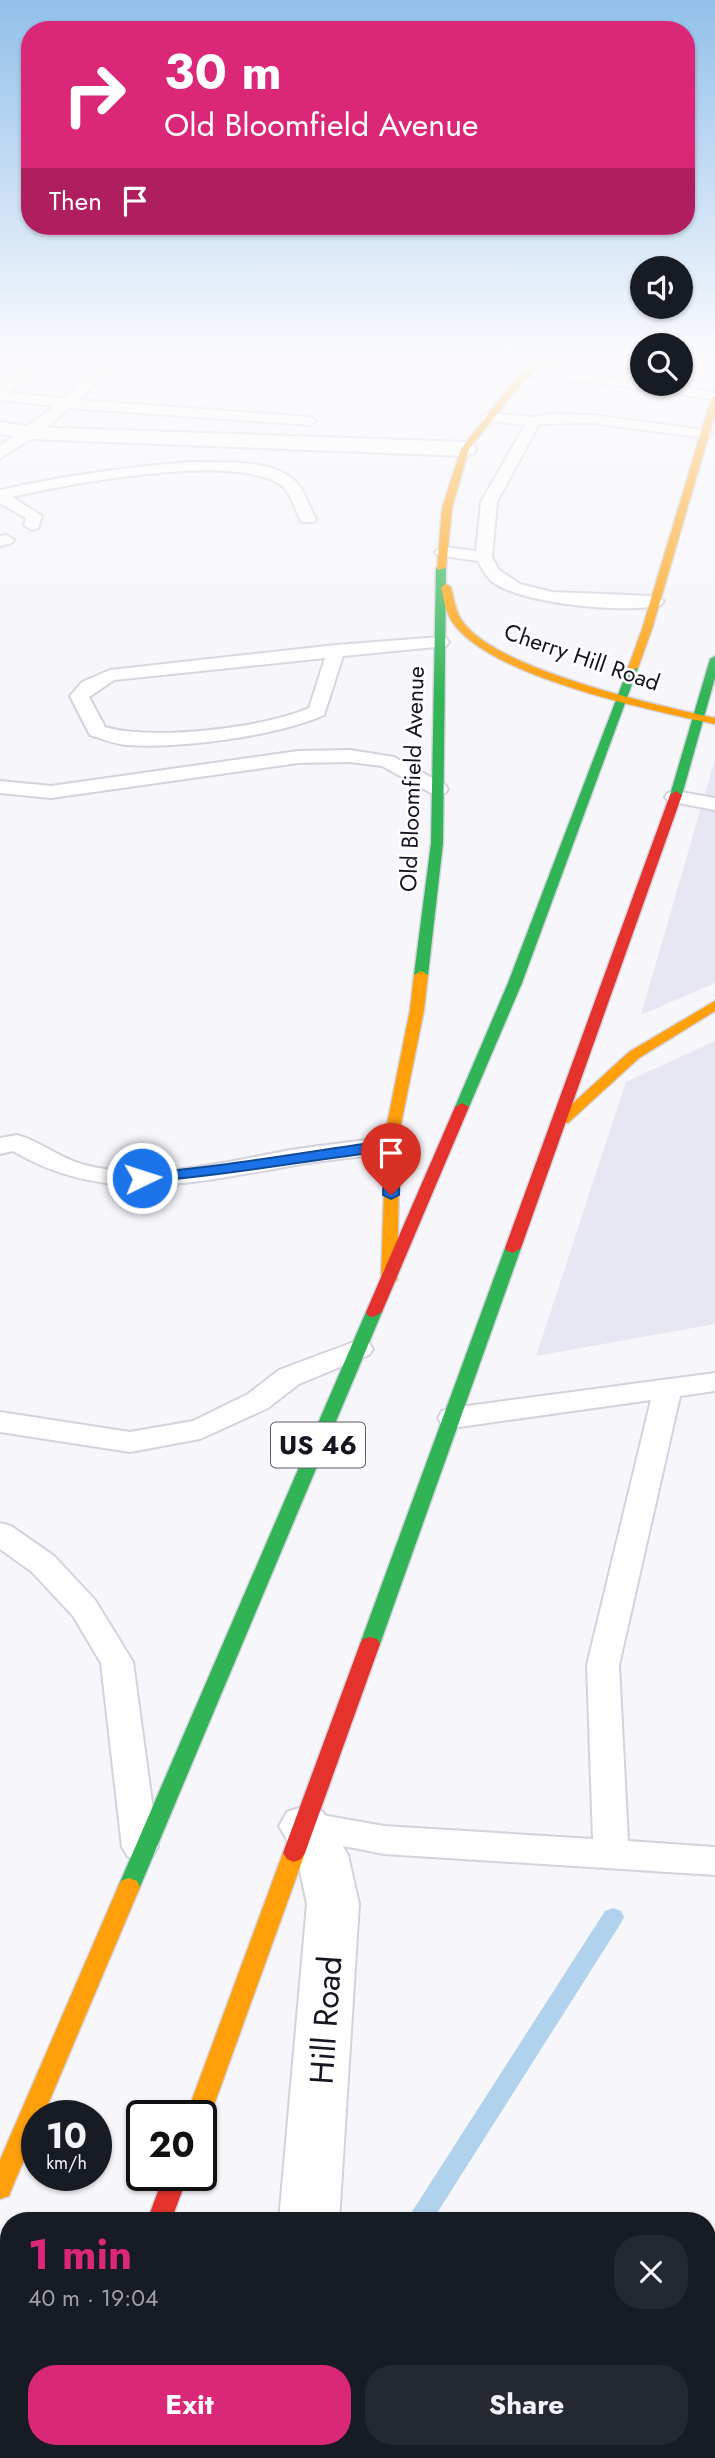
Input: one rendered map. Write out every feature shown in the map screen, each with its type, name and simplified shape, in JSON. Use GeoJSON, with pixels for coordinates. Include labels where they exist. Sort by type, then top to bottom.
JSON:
{"type":"FeatureCollection","features":[{"type":"Feature","properties":{"kind":"main road","name":"Old Bloomfield Avenue"},"geometry":{"type":"LineString","coordinates":[[389,1280],[393,1129],[417,1010],[437,844],[442,560],[447,508],[458,471]]}},
{"type":"Feature","properties":{"kind":"main road","name":"US 46"},"geometry":{"type":"LineString","coordinates":[[0,2188],[515,983],[656,601],[694,471]]}},
{"type":"Feature","properties":{"kind":"main road","name":"Cherry Hill Road"},"geometry":{"type":"LineString","coordinates":[[442,560],[456,619],[481,645],[513,662],[697,718],[715,721]]}},
{"type":"Feature","properties":{"kind":"main road"},"geometry":{"type":"LineString","coordinates":[[204,2100],[559,1124],[675,797],[715,659]]}},
{"type":"Feature","properties":{"kind":"main road"},"geometry":{"type":"LineString","coordinates":[[559,1124],[634,1055],[715,1004]]}},
{"type":"Feature","properties":{"kind":"main road"},"geometry":{"type":"LineString","coordinates":[[162,2212],[170,2191]]}},
{"type":"Feature","properties":{"kind":"street","name":"Hill Road"},"geometry":{"type":"LineString","coordinates":[[304,1826],[322,1854],[333,1904],[310,2212]]}},
{"type":"Feature","properties":{"kind":"lane"},"geometry":{"type":"LineString","coordinates":[[0,496],[98,475],[156,471]]}},
{"type":"Feature","properties":{"kind":"lane"},"geometry":{"type":"LineString","coordinates":[[251,471],[288,482],[308,519]]}},
{"type":"Feature","properties":{"kind":"lane"},"geometry":{"type":"LineString","coordinates":[[506,471],[489,502],[484,556],[496,578],[517,590],[545,596],[656,601]]}},
{"type":"Feature","properties":{"kind":"lane"},"geometry":{"type":"LineString","coordinates":[[0,496],[34,516],[32,525]]}},
{"type":"Feature","properties":{"kind":"lane"},"geometry":{"type":"LineString","coordinates":[[442,560],[484,556]]}},
{"type":"Feature","properties":{"kind":"lane"},"geometry":{"type":"LineString","coordinates":[[336,650],[317,711],[293,722],[170,740],[124,739],[97,731],[79,696],[89,686],[110,675],[336,650],[440,642]]}},
{"type":"Feature","properties":{"kind":"lane"},"geometry":{"type":"LineString","coordinates":[[0,787],[51,792],[298,757],[350,756],[387,761],[438,789]]}},
{"type":"Feature","properties":{"kind":"lane"},"geometry":{"type":"LineString","coordinates":[[675,797],[715,804]]}},
{"type":"Feature","properties":{"kind":"lane"},"geometry":{"type":"LineString","coordinates":[[0,1146],[17,1143],[34,1155],[84,1175],[121,1179],[206,1173],[295,1157],[392,1145]]}},
{"type":"Feature","properties":{"kind":"lane"},"geometry":{"type":"LineString","coordinates":[[0,1422],[130,1442],[200,1429],[258,1401],[289,1377],[359,1349]]}},
{"type":"Feature","properties":{"kind":"lane"},"geometry":{"type":"LineString","coordinates":[[452,1418],[715,1382]]}},
{"type":"Feature","properties":{"kind":"lane"},"geometry":{"type":"LineString","coordinates":[[611,1854],[603,1665],[668,1388]]}},
{"type":"Feature","properties":{"kind":"lane"},"geometry":{"type":"LineString","coordinates":[[0,1534],[43,1564],[84,1608],[117,1662],[142,1857]]}},
{"type":"Feature","properties":{"kind":"lane"},"geometry":{"type":"LineString","coordinates":[[304,1826],[384,1840],[715,1861]]}},
{"type":"Feature","properties":{"kind":"shaded area"},"geometry":{"type":"Polygon","coordinates":[[[715,759],[715,983],[641,1015],[715,759]]]}},
{"type":"Feature","properties":{"kind":"shaded area"},"geometry":{"type":"Polygon","coordinates":[[[715,1041],[715,1324],[536,1356],[626,1082],[715,1041]]]}},
{"type":"Feature","properties":{"kind":"waterway"},"geometry":{"type":"LineString","coordinates":[[424,2212],[613,1917]]}},
{"type":"Feature","properties":{"kind":"traffic: fast"},"geometry":{"type":"LineString","coordinates":[[421,975],[437,843],[441,568]]}},
{"type":"Feature","properties":{"kind":"traffic: fast"},"geometry":{"type":"LineString","coordinates":[[676,795],[715,659]]}},
{"type":"Feature","properties":{"kind":"traffic: fast"},"geometry":{"type":"LineString","coordinates":[[462,1107],[515,983],[633,668]]}},
{"type":"Feature","properties":{"kind":"traffic: fast"},"geometry":{"type":"LineString","coordinates":[[370,1644],[513,1248]]}},
{"type":"Feature","properties":{"kind":"traffic: fast"},"geometry":{"type":"LineString","coordinates":[[129,1887],[374,1312]]}},
{"type":"Feature","properties":{"kind":"traffic: slow"},"geometry":{"type":"LineString","coordinates":[[441,568],[447,508],[458,471]]}},
{"type":"Feature","properties":{"kind":"traffic: slow"},"geometry":{"type":"LineString","coordinates":[[633,668],[694,471]]}},
{"type":"Feature","properties":{"kind":"traffic: slow"},"geometry":{"type":"LineString","coordinates":[[446,587],[453,613],[461,627],[481,644],[509,659],[543,674],[618,698],[715,721]]}},
{"type":"Feature","properties":{"kind":"traffic: slow"},"geometry":{"type":"LineString","coordinates":[[389,1280],[393,1129],[417,1010],[421,975]]}},
{"type":"Feature","properties":{"kind":"traffic: slow"},"geometry":{"type":"LineString","coordinates":[[563,1120],[634,1055],[715,1005]]}},
{"type":"Feature","properties":{"kind":"traffic: slow"},"geometry":{"type":"LineString","coordinates":[[204,2100],[294,1853]]}},
{"type":"Feature","properties":{"kind":"traffic: slow"},"geometry":{"type":"LineString","coordinates":[[0,2188],[129,1887]]}},
{"type":"Feature","properties":{"kind":"traffic: jam"},"geometry":{"type":"LineString","coordinates":[[513,1248],[676,795]]}},
{"type":"Feature","properties":{"kind":"traffic: jam"},"geometry":{"type":"LineString","coordinates":[[374,1312],[462,1107]]}},
{"type":"Feature","properties":{"kind":"traffic: jam"},"geometry":{"type":"LineString","coordinates":[[294,1853],[370,1644]]}},
{"type":"Feature","properties":{"kind":"traffic: jam"},"geometry":{"type":"LineString","coordinates":[[162,2212],[170,2191]]}},
{"type":"Feature","properties":{"kind":"route"},"geometry":{"type":"LineString","coordinates":[[142,1178],[206,1173],[295,1157],[392,1145],[391,1195]]}}]}
